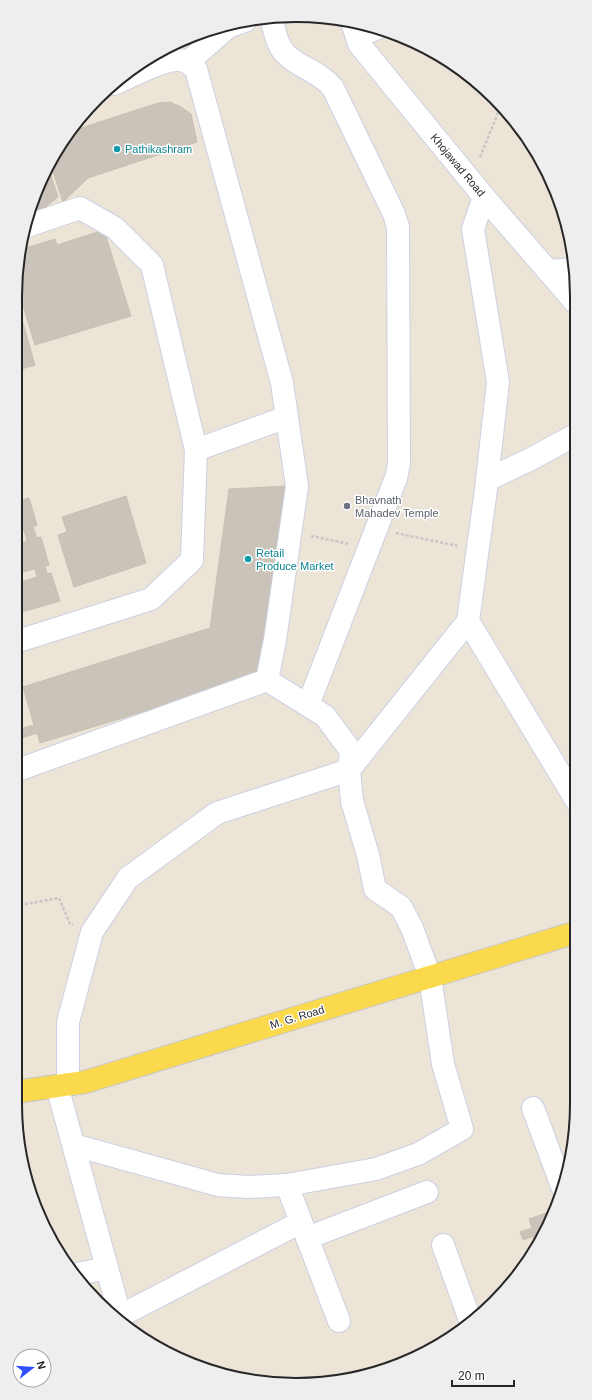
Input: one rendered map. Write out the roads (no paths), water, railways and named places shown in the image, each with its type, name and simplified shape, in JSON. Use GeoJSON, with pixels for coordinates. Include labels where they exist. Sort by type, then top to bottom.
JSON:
{"type":"FeatureCollection","features":[{"type":"Feature","properties":{"kind":"main road","name":"M. G. Road"},"geometry":{"type":"LineString","coordinates":[[22,1091],[85,1082],[570,934]]}},
{"type":"Feature","properties":{"kind":"street"},"geometry":{"type":"LineString","coordinates":[[273,23],[283,51],[328,81],[333,88],[394,214],[398,227],[399,464],[396,478],[308,705]]}},
{"type":"Feature","properties":{"kind":"street","name":"Khojawad Road"},"geometry":{"type":"LineString","coordinates":[[354,29],[359,44],[484,196],[570,296]]}},
{"type":"Feature","properties":{"kind":"street"},"geometry":{"type":"LineString","coordinates":[[188,62],[222,32]]}},
{"type":"Feature","properties":{"kind":"street"},"geometry":{"type":"LineString","coordinates":[[133,76],[161,64],[178,59],[188,62],[196,69],[282,383],[297,486],[276,640],[267,680]]}},
{"type":"Feature","properties":{"kind":"street"},"geometry":{"type":"LineString","coordinates":[[120,1314],[74,1145],[63,1085],[68,1022],[92,932],[128,878],[217,813],[350,770],[468,621],[487,480],[498,382],[473,229],[484,196]]}},
{"type":"Feature","properties":{"kind":"street"},"geometry":{"type":"LineString","coordinates":[[22,640],[151,599],[192,560],[196,450],[152,265],[115,228],[80,208],[31,225]]}},
{"type":"Feature","properties":{"kind":"street"},"geometry":{"type":"LineString","coordinates":[[548,271],[569,269]]}},
{"type":"Feature","properties":{"kind":"street"},"geometry":{"type":"LineString","coordinates":[[196,450],[287,417]]}},
{"type":"Feature","properties":{"kind":"street"},"geometry":{"type":"LineString","coordinates":[[487,480],[531,459],[570,438]]}},
{"type":"Feature","properties":{"kind":"street"},"geometry":{"type":"LineString","coordinates":[[468,621],[570,790]]}},
{"type":"Feature","properties":{"kind":"street"},"geometry":{"type":"LineString","coordinates":[[74,1145],[218,1185],[248,1187],[287,1185],[376,1169],[418,1154],[462,1130],[443,1064],[430,977],[412,928],[401,907],[375,889],[368,855],[352,801],[350,770],[351,751],[325,716],[267,680]]}},
{"type":"Feature","properties":{"kind":"street"},"geometry":{"type":"LineString","coordinates":[[22,768],[267,680]]}},
{"type":"Feature","properties":{"kind":"street"},"geometry":{"type":"LineString","coordinates":[[533,1108],[559,1179]]}},
{"type":"Feature","properties":{"kind":"street"},"geometry":{"type":"LineString","coordinates":[[287,1185],[339,1321]]}},
{"type":"Feature","properties":{"kind":"street"},"geometry":{"type":"LineString","coordinates":[[123,1316],[304,1230],[427,1192]]}},
{"type":"Feature","properties":{"kind":"street"},"geometry":{"type":"LineString","coordinates":[[443,1245],[469,1316]]}},
{"type":"Feature","properties":{"kind":"street"},"geometry":{"type":"LineString","coordinates":[[81,1273],[107,1268]]}},
{"type":"Feature","properties":{"kind":"place","name":"Pathikashram"},"geometry":{"type":"Point","coordinates":[117,149]}},
{"type":"Feature","properties":{"kind":"place","name":"Bhavnath Mahadev Temple"},"geometry":{"type":"Point","coordinates":[347,506]}},
{"type":"Feature","properties":{"kind":"place","name":"Retail Produce Market"},"geometry":{"type":"Point","coordinates":[248,559]}}]}
